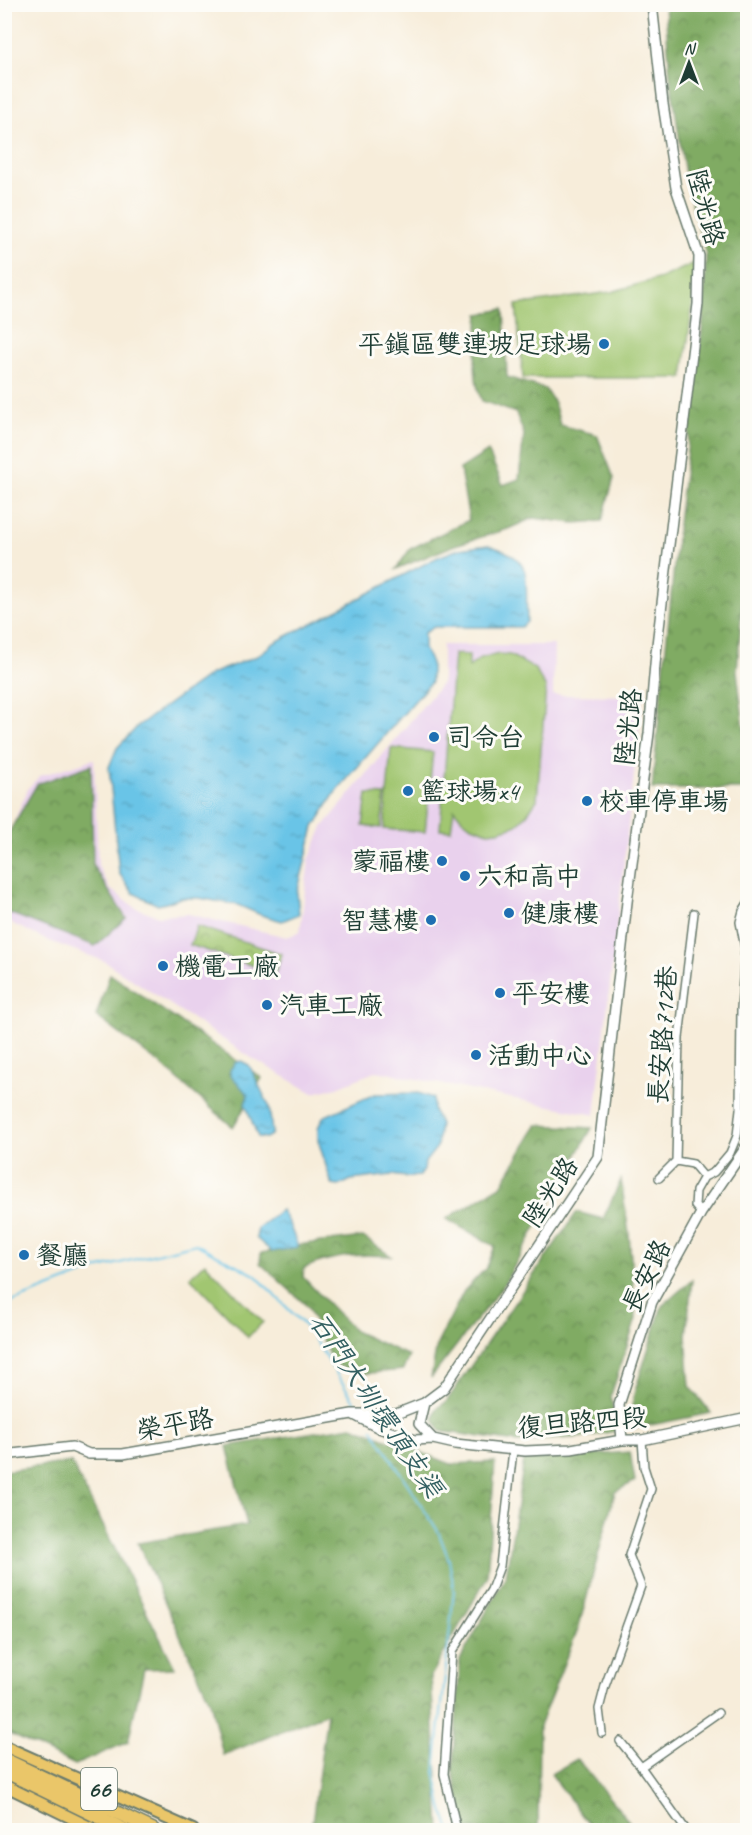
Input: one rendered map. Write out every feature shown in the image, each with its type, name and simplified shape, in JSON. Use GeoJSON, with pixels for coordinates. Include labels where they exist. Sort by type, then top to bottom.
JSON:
{"type":"FeatureCollection","features":[{"type":"Feature","properties":{"kind":"highway","name":"66"},"geometry":{"type":"LineString","coordinates":[[4,1759],[154,1830]]}},
{"type":"Feature","properties":{"kind":"highway","name":"66"},"geometry":{"type":"LineString","coordinates":[[4,1771],[125,1830]]}},
{"type":"Feature","properties":{"kind":"main road","name":"66"},"geometry":{"type":"LineString","coordinates":[[4,1746],[193,1830]]}},
{"type":"Feature","properties":{"kind":"main road","name":"66"},"geometry":{"type":"LineString","coordinates":[[4,1785],[96,1830]]}},
{"type":"Feature","properties":{"kind":"street","name":"陸光路"},"geometry":{"type":"LineString","coordinates":[[352,1414],[396,1414],[424,1403],[444,1388],[598,1157],[698,304],[699,256],[676,188],[663,104],[652,4]]}},
{"type":"Feature","properties":{"kind":"street"},"geometry":{"type":"LineString","coordinates":[[701,1213],[695,1206],[696,1191],[704,1177],[714,1172],[730,1153],[737,1136],[740,1109],[741,1009],[745,948],[740,922],[742,911],[747,903]]}},
{"type":"Feature","properties":{"kind":"street","name":"長安路712巷"},"geometry":{"type":"LineString","coordinates":[[676,1161],[679,1038],[694,913]]}},
{"type":"Feature","properties":{"kind":"street","name":"長安路"},"geometry":{"type":"LineString","coordinates":[[622,1440],[619,1405],[652,1302],[701,1213],[747,1144]]}},
{"type":"Feature","properties":{"kind":"street"},"geometry":{"type":"LineString","coordinates":[[659,1178],[676,1161],[693,1164],[704,1177]]}},
{"type":"Feature","properties":{"kind":"street"},"geometry":{"type":"LineString","coordinates":[[424,1403],[419,1424],[433,1439]]}},
{"type":"Feature","properties":{"kind":"street","name":"復旦路四段"},"geometry":{"type":"LineString","coordinates":[[352,1414],[379,1428],[415,1440],[433,1439],[455,1444],[513,1450],[571,1449],[622,1440],[642,1440],[747,1418]]}},
{"type":"Feature","properties":{"kind":"street","name":"榮平路"},"geometry":{"type":"LineString","coordinates":[[4,1455],[72,1447],[89,1454],[123,1454],[352,1414]]}},
{"type":"Feature","properties":{"kind":"street"},"geometry":{"type":"LineString","coordinates":[[602,1733],[599,1709],[605,1686],[641,1586],[629,1555],[651,1489],[644,1467],[642,1440]]}},
{"type":"Feature","properties":{"kind":"street"},"geometry":{"type":"LineString","coordinates":[[457,1830],[444,1774],[452,1652],[491,1590],[500,1566],[513,1450]]}},
{"type":"Feature","properties":{"kind":"street"},"geometry":{"type":"LineString","coordinates":[[641,1767],[718,1713]]}},
{"type":"Feature","properties":{"kind":"street"},"geometry":{"type":"LineString","coordinates":[[620,1741],[686,1830]]}},
{"type":"Feature","properties":{"kind":"shaded area","name":"六和高中"},"geometry":{"type":"Polygon","coordinates":[[[442,645],[554,645],[553,695],[643,696],[595,1115],[377,1071],[335,1088],[313,1093],[250,1057],[104,961],[44,939],[5,920],[4,836],[11,828],[29,787],[40,776],[94,759],[98,866],[110,889],[136,908],[159,916],[188,914],[287,937],[300,932],[309,860],[323,827],[442,683],[442,645]]]}},
{"type":"Feature","properties":{"kind":"green space"},"geometry":{"type":"Polygon","coordinates":[[[665,5],[747,5],[748,524],[737,671],[745,736],[743,789],[652,789],[679,515],[703,322],[706,255],[686,181],[670,76],[665,5]]]}},
{"type":"Feature","properties":{"kind":"green space","name":"平鎮區雙連坡足球場"},"geometry":{"type":"Polygon","coordinates":[[[695,263],[693,302],[683,378],[523,378],[516,305],[611,292],[661,278],[695,263]]]}},
{"type":"Feature","properties":{"kind":"green space"},"geometry":{"type":"Polygon","coordinates":[[[504,309],[507,377],[545,389],[554,402],[560,425],[597,435],[614,478],[602,521],[574,523],[533,518],[508,529],[455,545],[396,569],[410,549],[469,520],[460,469],[488,451],[503,485],[519,479],[524,434],[516,413],[482,401],[475,369],[479,314],[504,309]]]}},
{"type":"Feature","properties":{"kind":"green space"},"geometry":{"type":"Polygon","coordinates":[[[454,654],[469,655],[469,667],[481,658],[499,654],[510,655],[535,669],[546,688],[537,800],[525,817],[515,826],[488,832],[470,825],[454,809],[451,830],[440,829],[454,654]]]}},
{"type":"Feature","properties":{"kind":"green space","name":"籃球場x4"},"geometry":{"type":"Polygon","coordinates":[[[391,748],[433,752],[425,832],[384,829],[391,748]]]}},
{"type":"Feature","properties":{"kind":"green space"},"geometry":{"type":"Polygon","coordinates":[[[91,765],[93,866],[126,918],[95,946],[4,911],[5,839],[37,784],[91,765]]]}},
{"type":"Feature","properties":{"kind":"green space"},"geometry":{"type":"Polygon","coordinates":[[[367,794],[385,795],[381,828],[363,826],[367,794]]]}},
{"type":"Feature","properties":{"kind":"green space"},"geometry":{"type":"Polygon","coordinates":[[[197,926],[282,954],[275,973],[190,945],[197,926]]]}},
{"type":"Feature","properties":{"kind":"green space"},"geometry":{"type":"Polygon","coordinates":[[[110,974],[262,1078],[233,1127],[160,1064],[96,1016],[110,974]]]}},
{"type":"Feature","properties":{"kind":"green space"},"geometry":{"type":"Polygon","coordinates":[[[537,1125],[592,1128],[503,1286],[431,1378],[437,1344],[464,1291],[487,1267],[495,1246],[446,1219],[501,1186],[537,1125]]]}},
{"type":"Feature","properties":{"kind":"green space"},"geometry":{"type":"Polygon","coordinates":[[[621,1180],[629,1234],[636,1319],[611,1395],[616,1431],[584,1437],[517,1442],[440,1431],[434,1419],[436,1409],[446,1402],[577,1212],[603,1219],[621,1180]]]}},
{"type":"Feature","properties":{"kind":"green space"},"geometry":{"type":"Polygon","coordinates":[[[363,1237],[391,1256],[357,1255],[326,1260],[304,1268],[303,1277],[354,1331],[409,1356],[403,1370],[360,1374],[333,1364],[308,1307],[260,1263],[261,1253],[305,1244],[363,1237]]]}},
{"type":"Feature","properties":{"kind":"green space"},"geometry":{"type":"Polygon","coordinates":[[[205,1263],[263,1322],[248,1337],[190,1277],[205,1263]]]}},
{"type":"Feature","properties":{"kind":"green space"},"geometry":{"type":"Polygon","coordinates":[[[692,1280],[686,1336],[690,1386],[711,1413],[636,1428],[629,1426],[634,1394],[662,1306],[692,1280]]]}},
{"type":"Feature","properties":{"kind":"green space"},"geometry":{"type":"Polygon","coordinates":[[[352,1426],[451,1464],[495,1462],[487,1577],[431,1676],[440,1830],[311,1830],[327,1713],[223,1755],[210,1701],[138,1543],[247,1525],[227,1446],[352,1426]]]}},
{"type":"Feature","properties":{"kind":"green space"},"geometry":{"type":"Polygon","coordinates":[[[630,1452],[635,1481],[615,1492],[579,1626],[539,1726],[538,1830],[467,1830],[453,1772],[460,1660],[506,1576],[524,1460],[630,1452]]]}},
{"type":"Feature","properties":{"kind":"green space"},"geometry":{"type":"Polygon","coordinates":[[[71,1462],[175,1668],[144,1669],[128,1742],[75,1765],[4,1731],[5,1471],[71,1462]]]}},
{"type":"Feature","properties":{"kind":"green space"},"geometry":{"type":"Polygon","coordinates":[[[577,1759],[636,1830],[593,1830],[551,1774],[577,1759]]]}},
{"type":"Feature","properties":{"kind":"water"},"geometry":{"type":"Polygon","coordinates":[[[488,545],[513,556],[524,569],[527,622],[521,627],[434,627],[424,633],[424,649],[431,663],[431,682],[335,793],[314,827],[297,893],[299,914],[282,921],[238,905],[199,898],[180,898],[158,905],[133,893],[119,873],[109,767],[117,748],[139,725],[211,674],[257,656],[274,643],[436,558],[459,549],[488,545]]]}},
{"type":"Feature","properties":{"kind":"water"},"geometry":{"type":"Polygon","coordinates":[[[241,1061],[249,1065],[269,1106],[272,1132],[266,1138],[258,1137],[245,1104],[248,1095],[230,1074],[235,1063],[241,1061]]]}},
{"type":"Feature","properties":{"kind":"water"},"geometry":{"type":"Polygon","coordinates":[[[418,1093],[433,1098],[433,1110],[440,1124],[437,1147],[425,1162],[420,1176],[392,1175],[351,1180],[339,1186],[332,1185],[318,1140],[318,1128],[323,1117],[375,1094],[418,1093]]]}},
{"type":"Feature","properties":{"kind":"water"},"geometry":{"type":"Polygon","coordinates":[[[281,1210],[298,1247],[272,1252],[256,1238],[258,1228],[281,1210]]]}},
{"type":"Feature","properties":{"kind":"waterway","name":"石門大圳環頂支渠"},"geometry":{"type":"LineString","coordinates":[[4,1305],[100,1268],[196,1244],[255,1275],[308,1329],[361,1412]]}},
{"type":"Feature","properties":{"kind":"waterway","name":"石門大圳環頂支渠"},"geometry":{"type":"LineString","coordinates":[[372,1429],[438,1531],[449,1560],[454,1590],[435,1771],[442,1807],[450,1830]]}},
{"type":"Feature","properties":{"kind":"place","name":"平鎮區雙連坡足球場"},"geometry":{"type":"Point","coordinates":[604,344]}},
{"type":"Feature","properties":{"kind":"place","name":"司令台"},"geometry":{"type":"Point","coordinates":[434,737]}},
{"type":"Feature","properties":{"kind":"place","name":"籃球場x4"},"geometry":{"type":"Point","coordinates":[408,791]}},
{"type":"Feature","properties":{"kind":"place","name":"校車停車場"},"geometry":{"type":"Point","coordinates":[587,801]}},
{"type":"Feature","properties":{"kind":"place","name":"蒙福樓"},"geometry":{"type":"Point","coordinates":[442,861]}},
{"type":"Feature","properties":{"kind":"place","name":"六和高中"},"geometry":{"type":"Point","coordinates":[465,876]}},
{"type":"Feature","properties":{"kind":"place","name":"健康樓"},"geometry":{"type":"Point","coordinates":[509,913]}},
{"type":"Feature","properties":{"kind":"place","name":"智慧樓"},"geometry":{"type":"Point","coordinates":[431,920]}},
{"type":"Feature","properties":{"kind":"place","name":"機電工廠"},"geometry":{"type":"Point","coordinates":[163,966]}},
{"type":"Feature","properties":{"kind":"place","name":"平安樓"},"geometry":{"type":"Point","coordinates":[500,993]}},
{"type":"Feature","properties":{"kind":"place","name":"汽車工廠"},"geometry":{"type":"Point","coordinates":[267,1005]}},
{"type":"Feature","properties":{"kind":"place","name":"活動中心"},"geometry":{"type":"Point","coordinates":[476,1055]}},
{"type":"Feature","properties":{"kind":"place","name":"餐廳"},"geometry":{"type":"Point","coordinates":[24,1255]}}]}
